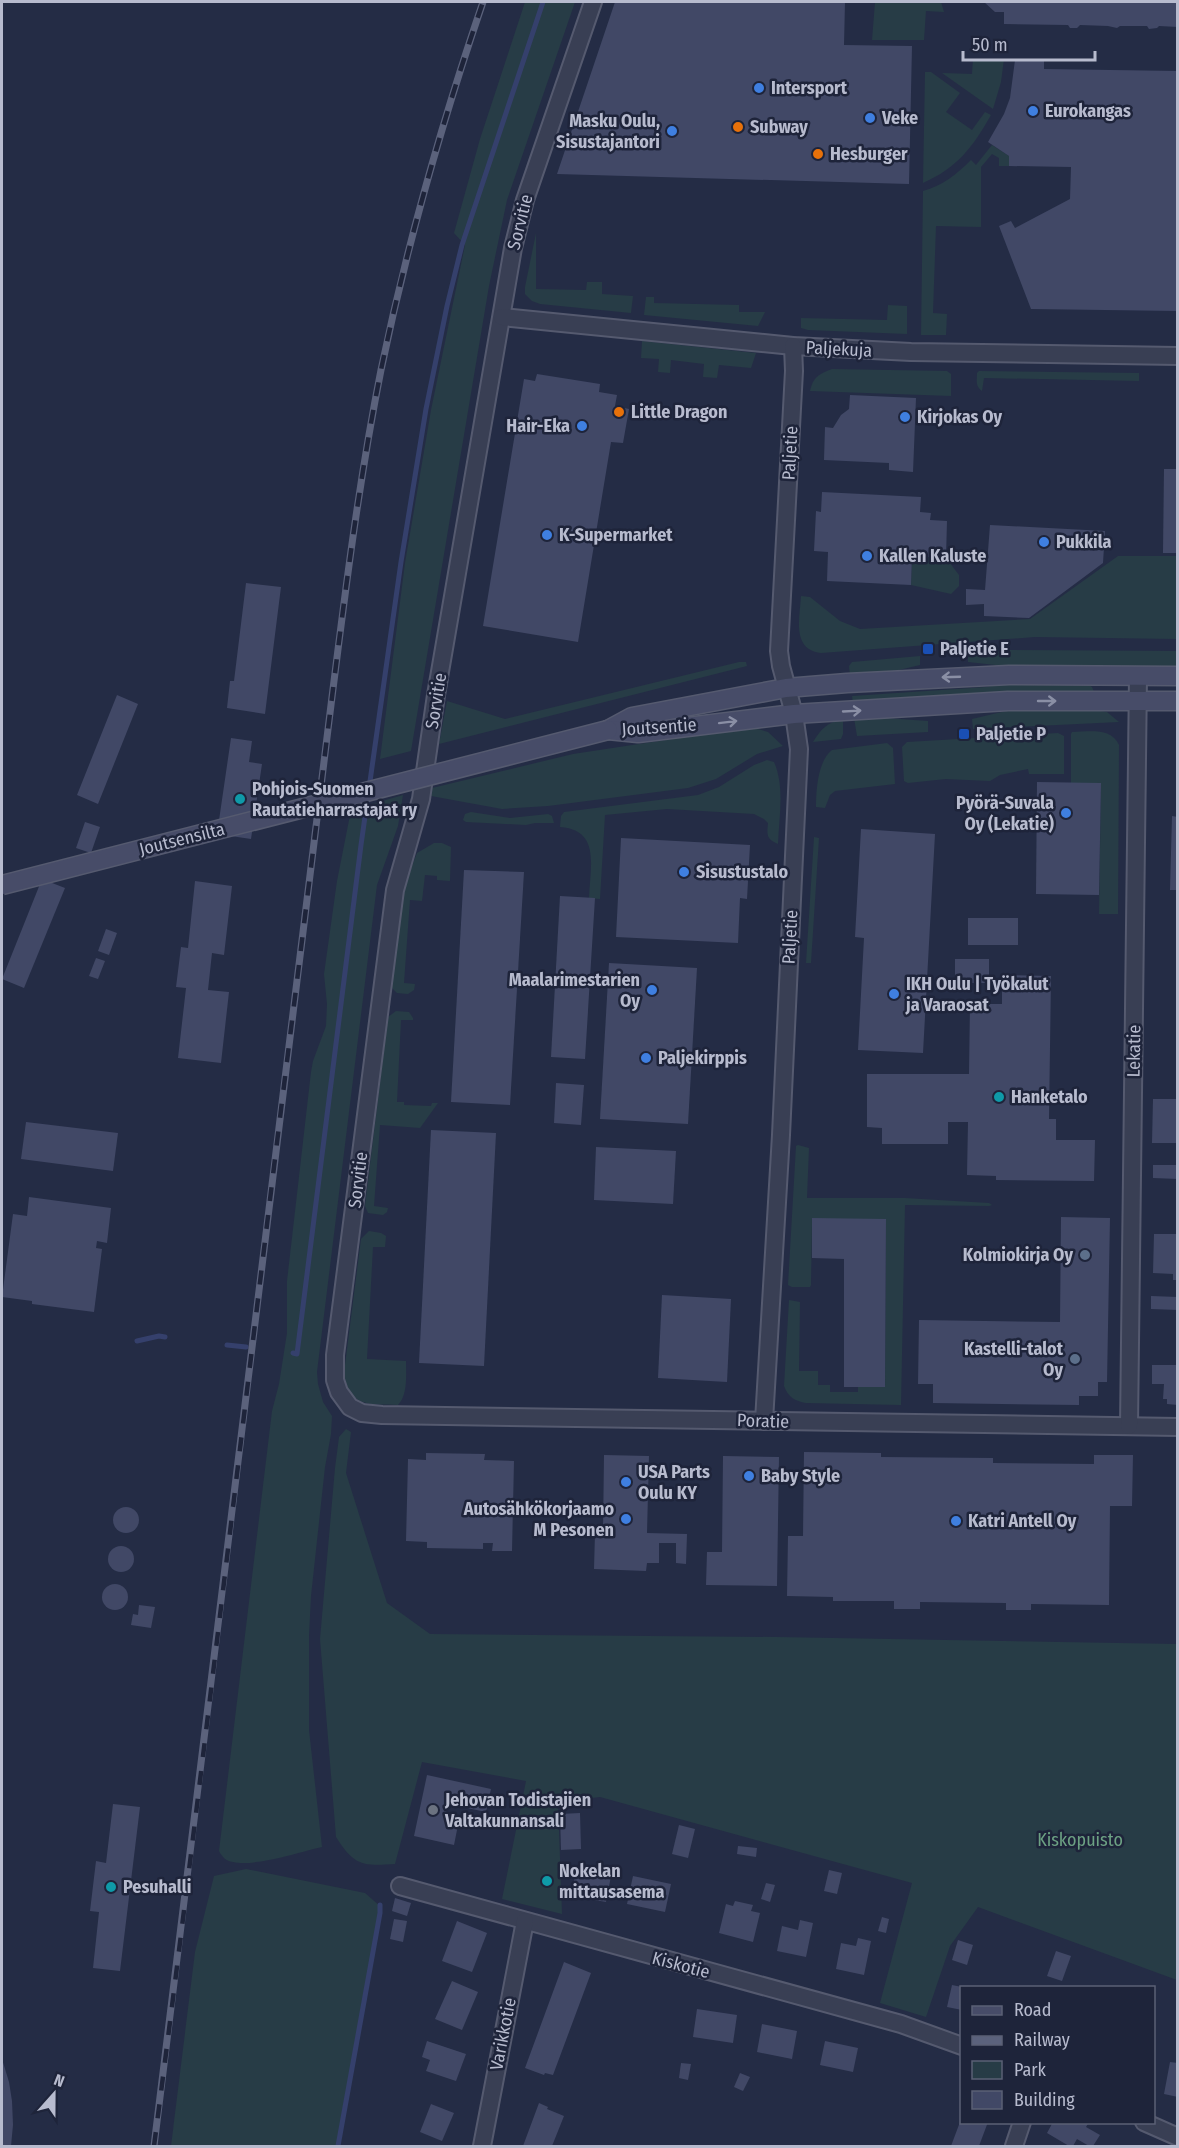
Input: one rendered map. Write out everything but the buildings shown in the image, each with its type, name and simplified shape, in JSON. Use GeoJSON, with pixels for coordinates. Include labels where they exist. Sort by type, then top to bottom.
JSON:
{"type":"FeatureCollection","features":[{"type":"Feature","properties":{"kind":"main road","name":"Joutsentie"},"geometry":{"type":"LineString","coordinates":[[608,730],[632,717],[786,688],[985,676],[1178,676]]}},
{"type":"Feature","properties":{"kind":"main road","name":"Joutsentie"},"geometry":{"type":"LineString","coordinates":[[608,730],[638,733],[794,714],[1008,701],[1178,701]]}},
{"type":"Feature","properties":{"kind":"main road","name":"Joutsensilta"},"geometry":{"type":"LineString","coordinates":[[2,885],[608,730]]}},
{"type":"Feature","properties":{"kind":"street","name":"Sorvitie"},"geometry":{"type":"LineString","coordinates":[[350,1407],[339,1392],[335,1380],[335,1355],[395,890],[421,799],[438,685],[513,248],[525,200],[593,2]]}},
{"type":"Feature","properties":{"kind":"street","name":"Paljekuja"},"geometry":{"type":"LineString","coordinates":[[502,317],[793,346],[911,352],[1178,356]]}},
{"type":"Feature","properties":{"kind":"street","name":"Paljetie"},"geometry":{"type":"LineString","coordinates":[[764,1421],[781,1135],[799,758],[794,714],[779,651],[794,382],[793,346]]}},
{"type":"Feature","properties":{"kind":"street","name":"Lekatie"},"geometry":{"type":"LineString","coordinates":[[1129,1426],[1138,676]]}},
{"type":"Feature","properties":{"kind":"street","name":"Poratie"},"geometry":{"type":"LineString","coordinates":[[350,1407],[362,1413],[382,1415],[1178,1427]]}},
{"type":"Feature","properties":{"kind":"street","name":"Kiskotie"},"geometry":{"type":"LineString","coordinates":[[400,1886],[901,2024],[960,2045]]}},
{"type":"Feature","properties":{"kind":"street","name":"Varikkotie"},"geometry":{"type":"LineString","coordinates":[[482,2146],[525,1921]]}},
{"type":"Feature","properties":{"kind":"street"},"geometry":{"type":"LineString","coordinates":[[1014,2146],[1021,2124]]}},
{"type":"Feature","properties":{"kind":"street"},"geometry":{"type":"LineString","coordinates":[[1149,2124],[1178,2137]]}},
{"type":"Feature","properties":{"kind":"green space"},"geometry":{"type":"Polygon","coordinates":[[[525,2],[575,2],[507,200],[489,286],[411,751],[380,759],[405,563],[431,410],[465,245],[454,233],[480,139],[525,2]]]}},
{"type":"Feature","properties":{"kind":"green space"},"geometry":{"type":"Polygon","coordinates":[[[875,2],[941,2],[944,12],[926,11],[924,40],[872,40],[875,2]]]}},
{"type":"Feature","properties":{"kind":"green space"},"geometry":{"type":"Polygon","coordinates":[[[973,59],[1004,59],[1001,82],[993,109],[942,73],[972,74],[973,59]]]}},
{"type":"Feature","properties":{"kind":"green space"},"geometry":{"type":"Polygon","coordinates":[[[925,72],[931,72],[960,93],[946,112],[972,130],[985,112],[991,115],[971,147],[955,163],[923,183],[925,72]]]}},
{"type":"Feature","properties":{"kind":"green space"},"geometry":{"type":"Polygon","coordinates":[[[992,145],[1009,156],[1009,166],[999,166],[999,158],[992,154],[981,167],[981,227],[936,226],[933,313],[947,314],[946,335],[921,335],[923,191],[949,179],[971,160],[976,165],[992,145]]]}},
{"type":"Feature","properties":{"kind":"green space"},"geometry":{"type":"Polygon","coordinates":[[[536,233],[536,289],[586,290],[587,282],[602,282],[602,294],[633,296],[631,313],[540,304],[532,301],[525,294],[525,287],[536,233]]]}},
{"type":"Feature","properties":{"kind":"green space"},"geometry":{"type":"Polygon","coordinates":[[[646,297],[654,297],[654,303],[739,305],[739,312],[765,312],[758,326],[644,315],[646,297]]]}},
{"type":"Feature","properties":{"kind":"green space"},"geometry":{"type":"Polygon","coordinates":[[[888,305],[907,306],[907,334],[801,328],[801,318],[887,320],[888,305]]]}},
{"type":"Feature","properties":{"kind":"green space"},"geometry":{"type":"Polygon","coordinates":[[[642,341],[756,353],[751,368],[719,365],[717,378],[703,377],[704,364],[671,360],[670,373],[658,372],[659,359],[641,358],[642,341]]]}},
{"type":"Feature","properties":{"kind":"green space"},"geometry":{"type":"Polygon","coordinates":[[[832,369],[947,371],[951,374],[951,396],[810,391],[817,377],[832,369]]]}},
{"type":"Feature","properties":{"kind":"green space"},"geometry":{"type":"Polygon","coordinates":[[[979,371],[1139,373],[1139,381],[984,378],[982,391],[977,383],[979,371]]]}},
{"type":"Feature","properties":{"kind":"green space"},"geometry":{"type":"Polygon","coordinates":[[[912,556],[946,558],[959,575],[959,586],[951,594],[911,585],[912,556]]]}},
{"type":"Feature","properties":{"kind":"green space"},"geometry":{"type":"Polygon","coordinates":[[[1118,556],[1177,556],[1177,639],[1035,637],[821,653],[811,651],[805,646],[799,631],[801,596],[810,597],[840,621],[860,629],[1030,619],[1118,556]]]}},
{"type":"Feature","properties":{"kind":"green space"},"geometry":{"type":"Polygon","coordinates":[[[1004,650],[1177,651],[1177,669],[1022,668],[968,662],[968,652],[1004,650]]]}},
{"type":"Feature","properties":{"kind":"green space"},"geometry":{"type":"Polygon","coordinates":[[[920,656],[920,665],[882,674],[850,676],[849,666],[852,662],[920,656]]]}},
{"type":"Feature","properties":{"kind":"green space"},"geometry":{"type":"Polygon","coordinates":[[[746,662],[747,666],[439,744],[447,701],[505,719],[746,662]]]}},
{"type":"Feature","properties":{"kind":"green space"},"geometry":{"type":"Polygon","coordinates":[[[1016,682],[1085,682],[1092,687],[1094,693],[853,704],[852,696],[986,687],[1016,682]]]}},
{"type":"Feature","properties":{"kind":"green space"},"geometry":{"type":"Polygon","coordinates":[[[1090,709],[1107,712],[1119,722],[973,729],[972,719],[1010,710],[1090,709]]]}},
{"type":"Feature","properties":{"kind":"green space"},"geometry":{"type":"Polygon","coordinates":[[[854,718],[928,721],[928,732],[857,736],[854,718]]]}},
{"type":"Feature","properties":{"kind":"green space"},"geometry":{"type":"Polygon","coordinates":[[[843,720],[841,739],[813,742],[825,727],[843,720]]]}},
{"type":"Feature","properties":{"kind":"green space"},"geometry":{"type":"Polygon","coordinates":[[[751,727],[768,732],[783,746],[757,754],[716,779],[688,788],[548,806],[502,809],[431,796],[432,788],[573,754],[751,727]]]}},
{"type":"Feature","properties":{"kind":"green space"},"geometry":{"type":"Polygon","coordinates":[[[1072,732],[1105,733],[1111,735],[1119,745],[1118,914],[1099,914],[1101,783],[1071,783],[1072,732]]]}},
{"type":"Feature","properties":{"kind":"green space"},"geometry":{"type":"Polygon","coordinates":[[[1058,733],[1064,736],[1064,774],[1029,774],[1028,769],[1000,775],[990,781],[946,779],[908,783],[904,781],[902,747],[907,742],[1058,733]]]}},
{"type":"Feature","properties":{"kind":"green space"},"geometry":{"type":"Polygon","coordinates":[[[887,743],[893,748],[895,784],[835,791],[830,795],[825,808],[816,807],[817,784],[821,768],[832,750],[887,743]]]}},
{"type":"Feature","properties":{"kind":"green space"},"geometry":{"type":"Polygon","coordinates":[[[767,760],[774,762],[779,782],[778,844],[768,836],[768,823],[754,814],[667,809],[605,815],[600,899],[589,898],[590,852],[582,835],[560,827],[561,816],[564,812],[698,795],[719,787],[754,765],[767,760]]]}},
{"type":"Feature","properties":{"kind":"green space"},"geometry":{"type":"Polygon","coordinates":[[[403,795],[398,826],[377,885],[317,1372],[323,1402],[332,1416],[311,1596],[309,1636],[309,1730],[322,1847],[265,1861],[233,1862],[228,1861],[219,1851],[272,1411],[287,1333],[287,1281],[311,1072],[326,1026],[327,1004],[324,974],[337,881],[351,810],[403,795]]]}},
{"type":"Feature","properties":{"kind":"green space"},"geometry":{"type":"Polygon","coordinates":[[[471,812],[510,818],[548,814],[552,816],[554,823],[526,825],[463,820],[465,814],[471,812]]]}},
{"type":"Feature","properties":{"kind":"green space"},"geometry":{"type":"Polygon","coordinates":[[[814,837],[819,838],[811,963],[806,963],[814,837]]]}},
{"type":"Feature","properties":{"kind":"green space"},"geometry":{"type":"Polygon","coordinates":[[[434,843],[442,843],[451,847],[450,881],[437,880],[437,876],[425,875],[422,901],[410,900],[404,983],[415,984],[414,990],[408,994],[397,993],[391,987],[404,891],[417,853],[434,843]]]}},
{"type":"Feature","properties":{"kind":"green space"},"geometry":{"type":"Polygon","coordinates":[[[396,1011],[409,1012],[413,1018],[413,1020],[401,1020],[397,1102],[404,1102],[404,1105],[431,1106],[432,1103],[438,1103],[420,1128],[380,1125],[374,1206],[388,1208],[383,1215],[368,1213],[365,1206],[388,1017],[396,1011]]]}},
{"type":"Feature","properties":{"kind":"green space"},"geometry":{"type":"Polygon","coordinates":[[[796,1146],[809,1148],[807,1198],[905,1198],[992,1205],[905,1205],[901,1405],[806,1403],[792,1398],[784,1386],[789,1300],[800,1302],[799,1371],[818,1371],[818,1385],[830,1385],[830,1392],[858,1392],[858,1387],[885,1387],[886,1219],[812,1219],[811,1285],[810,1287],[792,1287],[788,1285],[796,1146]]]}},
{"type":"Feature","properties":{"kind":"green space"},"geometry":{"type":"Polygon","coordinates":[[[369,1231],[386,1236],[385,1247],[373,1247],[367,1359],[406,1361],[405,1390],[398,1405],[362,1402],[350,1393],[344,1373],[361,1239],[369,1231]]]}},
{"type":"Feature","properties":{"kind":"green space","name":"Kiskopuisto"},"geometry":{"type":"Polygon","coordinates":[[[346,1429],[351,1432],[346,1473],[387,1603],[430,1634],[1177,1644],[1177,1980],[978,1907],[950,1946],[926,2017],[880,2003],[912,1883],[600,1797],[558,1802],[562,1914],[502,1899],[526,1781],[422,1762],[395,1864],[375,1865],[354,1859],[336,1837],[320,1639],[335,1468],[339,1437],[346,1429]]]}},
{"type":"Feature","properties":{"kind":"green space"},"geometry":{"type":"Polygon","coordinates":[[[246,1869],[365,1893],[381,1907],[339,2146],[171,2146],[195,1952],[214,1876],[246,1869]]]}},
{"type":"Feature","properties":{"kind":"waterway"},"geometry":{"type":"LineString","coordinates":[[293,1353],[297,1354],[361,845],[401,562],[426,409],[462,245],[543,2]]}},
{"type":"Feature","properties":{"kind":"waterway"},"geometry":{"type":"LineString","coordinates":[[137,1341],[159,1336],[165,1337]]}},
{"type":"Feature","properties":{"kind":"waterway"},"geometry":{"type":"LineString","coordinates":[[227,1345],[246,1347]]}},
{"type":"Feature","properties":{"kind":"waterway"},"geometry":{"type":"LineString","coordinates":[[338,2146],[380,1905]]}},
{"type":"Feature","properties":{"kind":"railway"},"geometry":{"type":"LineString","coordinates":[[154,2146],[331,705],[359,495],[381,370],[402,277],[453,93],[483,2]]}},
{"type":"Feature","properties":{"kind":"place","name":"Intersport"},"geometry":{"type":"Point","coordinates":[759,88]}},
{"type":"Feature","properties":{"kind":"place","name":"Eurokangas"},"geometry":{"type":"Point","coordinates":[1033,111]}},
{"type":"Feature","properties":{"kind":"place","name":"Veke"},"geometry":{"type":"Point","coordinates":[870,118]}},
{"type":"Feature","properties":{"kind":"place","name":"Subway"},"geometry":{"type":"Point","coordinates":[738,127]}},
{"type":"Feature","properties":{"kind":"place","name":"Masku Oulu, Sisustajantori"},"geometry":{"type":"Point","coordinates":[672,131]}},
{"type":"Feature","properties":{"kind":"place","name":"Hesburger"},"geometry":{"type":"Point","coordinates":[818,154]}},
{"type":"Feature","properties":{"kind":"place","name":"Little Dragon"},"geometry":{"type":"Point","coordinates":[619,412]}},
{"type":"Feature","properties":{"kind":"place","name":"Kirjokas Oy"},"geometry":{"type":"Point","coordinates":[905,417]}},
{"type":"Feature","properties":{"kind":"place","name":"Hair-Eka"},"geometry":{"type":"Point","coordinates":[582,426]}},
{"type":"Feature","properties":{"kind":"place","name":"K-Supermarket"},"geometry":{"type":"Point","coordinates":[547,535]}},
{"type":"Feature","properties":{"kind":"place","name":"Pukkila"},"geometry":{"type":"Point","coordinates":[1044,542]}},
{"type":"Feature","properties":{"kind":"place","name":"Kallen Kaluste"},"geometry":{"type":"Point","coordinates":[867,556]}},
{"type":"Feature","properties":{"kind":"place","name":"Paljetie E"},"geometry":{"type":"Point","coordinates":[928,649]}},
{"type":"Feature","properties":{"kind":"place","name":"Paljetie P"},"geometry":{"type":"Point","coordinates":[964,734]}},
{"type":"Feature","properties":{"kind":"place","name":"Pohjois-Suomen Rautatieharrastajat ry"},"geometry":{"type":"Point","coordinates":[240,799]}},
{"type":"Feature","properties":{"kind":"place","name":"Pyörä-Suvala Oy (Lekatie)"},"geometry":{"type":"Point","coordinates":[1066,813]}},
{"type":"Feature","properties":{"kind":"place","name":"Sisustustalo"},"geometry":{"type":"Point","coordinates":[684,872]}},
{"type":"Feature","properties":{"kind":"place","name":"Maalarimestarien Oy"},"geometry":{"type":"Point","coordinates":[652,990]}},
{"type":"Feature","properties":{"kind":"place","name":"IKH Oulu | Työkalut ja Varaosat"},"geometry":{"type":"Point","coordinates":[894,994]}},
{"type":"Feature","properties":{"kind":"place","name":"Paljekirppis"},"geometry":{"type":"Point","coordinates":[646,1058]}},
{"type":"Feature","properties":{"kind":"place","name":"Hanketalo"},"geometry":{"type":"Point","coordinates":[999,1097]}},
{"type":"Feature","properties":{"kind":"place","name":"Kolmiokirja Oy"},"geometry":{"type":"Point","coordinates":[1085,1255]}},
{"type":"Feature","properties":{"kind":"place","name":"Kastelli-talot Oy"},"geometry":{"type":"Point","coordinates":[1075,1359]}},
{"type":"Feature","properties":{"kind":"place","name":"Baby Style"},"geometry":{"type":"Point","coordinates":[749,1476]}},
{"type":"Feature","properties":{"kind":"place","name":"USA Parts Oulu KY"},"geometry":{"type":"Point","coordinates":[626,1482]}},
{"type":"Feature","properties":{"kind":"place","name":"Autosähkökorjaamo M Pesonen"},"geometry":{"type":"Point","coordinates":[626,1519]}},
{"type":"Feature","properties":{"kind":"place","name":"Katri Antell Oy"},"geometry":{"type":"Point","coordinates":[956,1521]}},
{"type":"Feature","properties":{"kind":"place","name":"Jehovan Todistajien Valtakunnansali"},"geometry":{"type":"Point","coordinates":[433,1810]}},
{"type":"Feature","properties":{"kind":"place","name":"Nokelan mittausasema"},"geometry":{"type":"Point","coordinates":[547,1881]}},
{"type":"Feature","properties":{"kind":"place","name":"Pesuhalli"},"geometry":{"type":"Point","coordinates":[111,1887]}}]}
